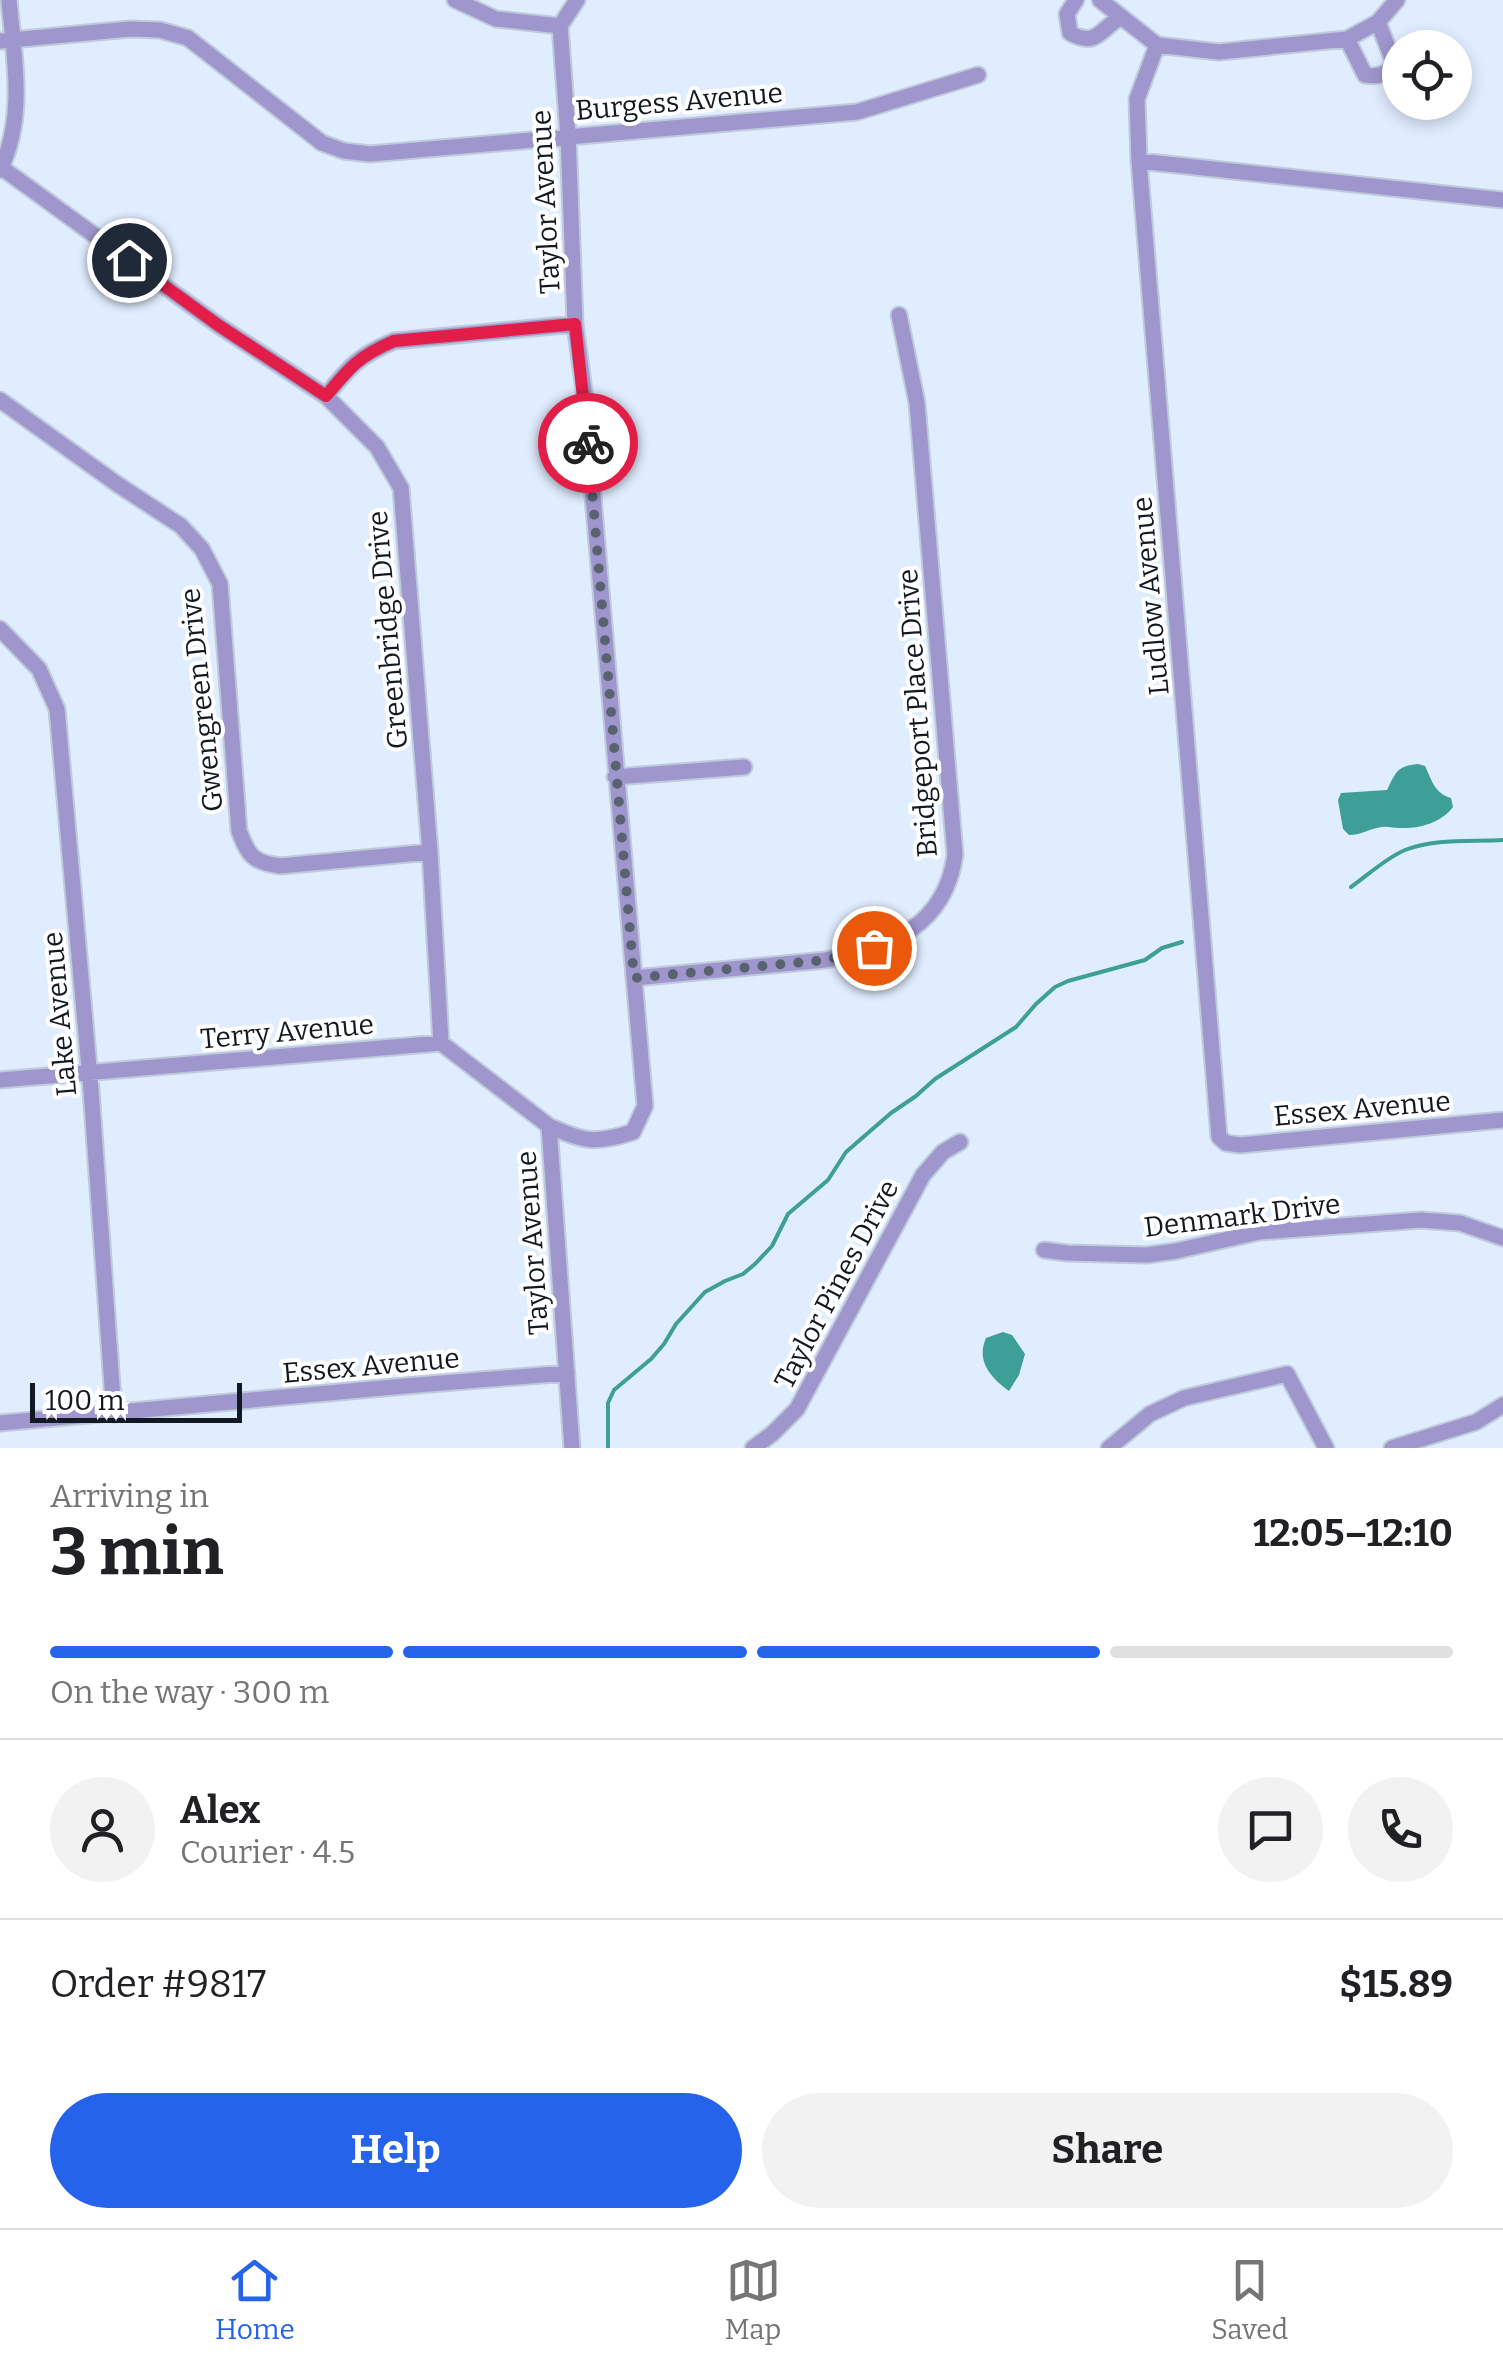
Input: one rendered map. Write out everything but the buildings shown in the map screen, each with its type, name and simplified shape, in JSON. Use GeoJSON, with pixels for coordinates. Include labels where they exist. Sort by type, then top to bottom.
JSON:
{"type":"FeatureCollection","features":[{"type":"Feature","properties":{"kind":"street"},"geometry":{"type":"LineString","coordinates":[[1,169],[16,121],[6,40],[8,0]]}},
{"type":"Feature","properties":{"kind":"street"},"geometry":{"type":"LineString","coordinates":[[455,0],[496,19],[560,26],[577,0]]}},
{"type":"Feature","properties":{"kind":"street"},"geometry":{"type":"LineString","coordinates":[[1076,0],[1067,14],[1070,33],[1082,40],[1096,38],[1121,16]]}},
{"type":"Feature","properties":{"kind":"street"},"geometry":{"type":"LineString","coordinates":[[1100,0],[1157,46],[1218,52],[1347,38],[1378,22],[1397,0]]}},
{"type":"Feature","properties":{"kind":"street"},"geometry":{"type":"LineString","coordinates":[[1347,38],[1365,76],[1383,74],[1392,68],[1393,61],[1378,22]]}},
{"type":"Feature","properties":{"kind":"street","name":"Taylor Avenue"},"geometry":{"type":"LineString","coordinates":[[560,26],[575,324],[645,1106],[634,1132],[610,1140],[580,1140],[549,1126],[572,1448]]}},
{"type":"Feature","properties":{"kind":"street","name":"Burgess Avenue"},"geometry":{"type":"LineString","coordinates":[[6,40],[130,28],[160,30],[188,38],[322,143],[370,154],[857,112],[978,76]]}},
{"type":"Feature","properties":{"kind":"street","name":"Ludlow Avenue"},"geometry":{"type":"LineString","coordinates":[[1157,46],[1137,99],[1139,161],[1219,1137],[1226,1143]]}},
{"type":"Feature","properties":{"kind":"street"},"geometry":{"type":"LineString","coordinates":[[1139,161],[1503,200]]}},
{"type":"Feature","properties":{"kind":"street","name":"Greenbridge Drive"},"geometry":{"type":"LineString","coordinates":[[1,169],[218,325],[326,396],[377,448],[401,488],[442,1043]]}},
{"type":"Feature","properties":{"kind":"street","name":"Bridgeport Place Drive"},"geometry":{"type":"LineString","coordinates":[[634,978],[852,955],[911,930],[939,904],[948,888],[955,855],[917,402],[899,315]]}},
{"type":"Feature","properties":{"kind":"street"},"geometry":{"type":"LineString","coordinates":[[326,396],[352,364],[394,341],[575,324]]}},
{"type":"Feature","properties":{"kind":"street","name":"Gwengreen Drive"},"geometry":{"type":"LineString","coordinates":[[0,400],[180,526],[202,548],[220,584],[240,831],[246,849],[258,863],[280,866],[430,852]]}},
{"type":"Feature","properties":{"kind":"street","name":"Lake Avenue"},"geometry":{"type":"LineString","coordinates":[[0,630],[39,669],[57,709],[90,1073],[114,1414]]}},
{"type":"Feature","properties":{"kind":"street"},"geometry":{"type":"LineString","coordinates":[[616,777],[744,768]]}},
{"type":"Feature","properties":{"kind":"street"},"geometry":{"type":"LineString","coordinates":[[442,1043],[549,1126]]}},
{"type":"Feature","properties":{"kind":"street","name":"Terry Avenue"},"geometry":{"type":"LineString","coordinates":[[0,1080],[442,1043]]}},
{"type":"Feature","properties":{"kind":"street","name":"Essex Avenue"},"geometry":{"type":"LineString","coordinates":[[1226,1143],[1503,1120]]}},
{"type":"Feature","properties":{"kind":"street","name":"Taylor Pines Drive"},"geometry":{"type":"LineString","coordinates":[[753,1448],[797,1409],[923,1175],[942,1152],[960,1142]]}},
{"type":"Feature","properties":{"kind":"street","name":"Denmark Drive"},"geometry":{"type":"LineString","coordinates":[[1044,1250],[1147,1254],[1259,1232],[1421,1220],[1460,1223],[1503,1238]]}},
{"type":"Feature","properties":{"kind":"street","name":"Essex Avenue"},"geometry":{"type":"LineString","coordinates":[[0,1423],[567,1374]]}},
{"type":"Feature","properties":{"kind":"street"},"geometry":{"type":"LineString","coordinates":[[1110,1448],[1150,1414],[1184,1398],[1287,1374],[1326,1448]]}},
{"type":"Feature","properties":{"kind":"street"},"geometry":{"type":"LineString","coordinates":[[1392,1448],[1476,1422],[1503,1406]]}},
{"type":"Feature","properties":{"kind":"shaded area"},"geometry":{"type":"Polygon","coordinates":[[[1418,764],[1425,766],[1437,789],[1451,798],[1453,807],[1448,813],[1414,827],[1382,827],[1349,835],[1343,829],[1338,800],[1341,793],[1387,790],[1398,771],[1418,764]]]}},
{"type":"Feature","properties":{"kind":"shaded area"},"geometry":{"type":"Polygon","coordinates":[[[1003,1332],[1012,1335],[1025,1354],[1009,1391],[991,1374],[983,1354],[986,1338],[1003,1332]]]}},
{"type":"Feature","properties":{"kind":"waterway"},"geometry":{"type":"LineString","coordinates":[[1351,887],[1391,857],[1417,846],[1503,840]]}},
{"type":"Feature","properties":{"kind":"waterway"},"geometry":{"type":"LineString","coordinates":[[608,1448],[608,1403],[614,1390],[651,1359],[705,1292],[755,1264],[772,1246],[788,1214],[828,1180],[846,1152],[935,1079],[1016,1027],[1055,987],[1145,960],[1162,948],[1182,942]]}},
{"type":"Feature","properties":{"kind":"way so far"},"geometry":{"type":"LineString","coordinates":[[588,443],[634,978],[826,960],[874,948]]}},
{"type":"Feature","properties":{"kind":"route"},"geometry":{"type":"LineString","coordinates":[[129,260],[326,396],[352,364],[394,341],[575,324],[588,443]]}}]}
